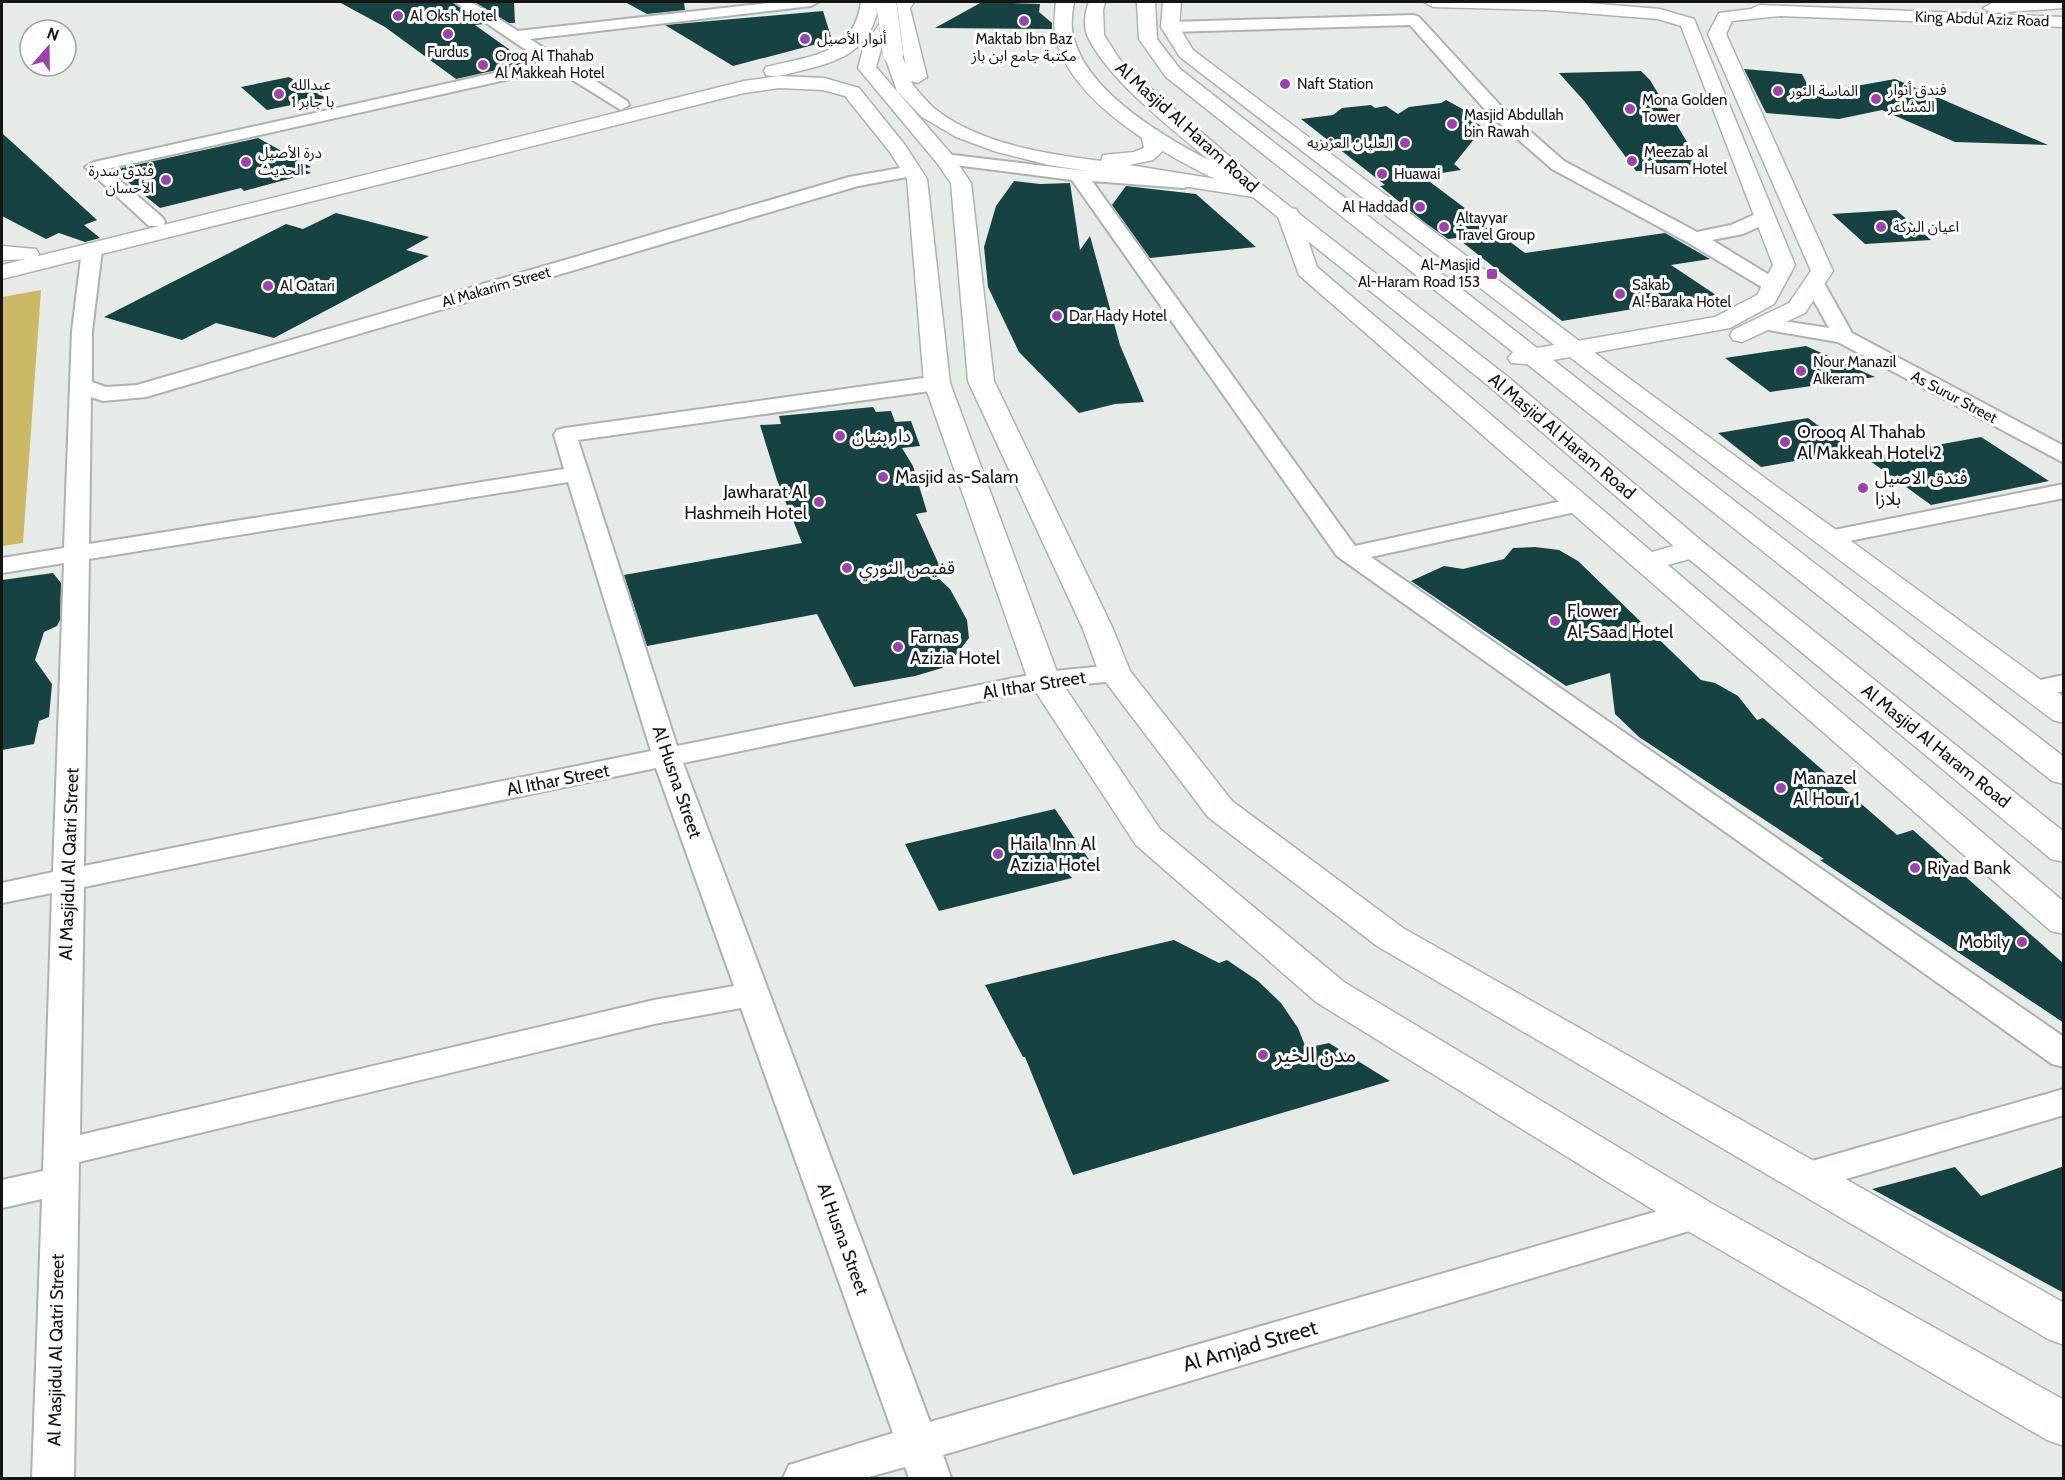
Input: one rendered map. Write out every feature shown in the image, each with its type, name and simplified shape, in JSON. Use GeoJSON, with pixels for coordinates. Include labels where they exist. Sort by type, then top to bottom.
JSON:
{"type":"FeatureCollection","features":[{"type":"Feature","properties":{"kind":"main road"},"geometry":{"type":"LineString","coordinates":[[2,258],[28,254],[621,105],[808,64],[840,52],[855,42],[871,17],[870,2]]}},
{"type":"Feature","properties":{"kind":"main road"},"geometry":{"type":"LineString","coordinates":[[883,2],[887,8],[894,64],[902,87],[917,104],[947,126],[1008,143],[1053,160],[1259,192]]}},
{"type":"Feature","properties":{"kind":"main road"},"geometry":{"type":"LineString","coordinates":[[904,2],[901,8],[902,19],[915,72],[925,91],[958,116],[1008,143],[1102,160],[1132,159],[1151,154],[1156,148],[1151,134]]}},
{"type":"Feature","properties":{"kind":"main road"},"geometry":{"type":"LineString","coordinates":[[904,2],[873,46],[867,68],[945,159],[961,183],[981,381],[1098,630],[1115,673],[1220,809],[1390,937],[2064,1326]]}},
{"type":"Feature","properties":{"kind":"main road"},"geometry":{"type":"LineString","coordinates":[[1065,2],[1063,26],[1066,42],[1080,69],[1090,82],[1128,117],[1151,134],[1199,165],[1259,192]]}},
{"type":"Feature","properties":{"kind":"main road","name":"Al Masjid Al Haram Road"},"geometry":{"type":"LineString","coordinates":[[1097,2],[1094,10],[1095,35],[1113,63],[1134,84],[1259,192],[1488,374],[1694,549],[2064,851]]}},
{"type":"Feature","properties":{"kind":"main road","name":"Al Masjid Al Haram Road"},"geometry":{"type":"LineString","coordinates":[[1146,2],[1148,39],[1173,73],[2064,774]]}},
{"type":"Feature","properties":{"kind":"main road"},"geometry":{"type":"LineString","coordinates":[[1172,2],[1170,27],[1186,53],[1586,357],[2064,713]]}},
{"type":"Feature","properties":{"kind":"main road","name":"King Abdul Aziz Road"},"geometry":{"type":"LineString","coordinates":[[1433,2],[1704,9],[1778,6],[2064,22]]}},
{"type":"Feature","properties":{"kind":"main road"},"geometry":{"type":"LineString","coordinates":[[1854,2],[1970,8]]}},
{"type":"Feature","properties":{"kind":"main road"},"geometry":{"type":"LineString","coordinates":[[1992,8],[2064,3]]}},
{"type":"Feature","properties":{"kind":"main road"},"geometry":{"type":"LineString","coordinates":[[1488,374],[1554,373],[1586,357],[1722,323],[1766,299],[1784,265],[1688,23],[1660,14],[1548,5]]}},
{"type":"Feature","properties":{"kind":"main road"},"geometry":{"type":"LineString","coordinates":[[1488,374],[1533,356],[1586,357],[1735,338],[1797,308],[1822,271],[1717,34],[1725,17],[1778,6],[2064,10]]}},
{"type":"Feature","properties":{"kind":"main road"},"geometry":{"type":"LineString","coordinates":[[750,75],[781,72],[826,74],[865,82],[884,90]]}},
{"type":"Feature","properties":{"kind":"main road"},"geometry":{"type":"LineString","coordinates":[[2,272],[732,90],[779,82],[824,84],[852,92],[917,179],[937,383],[1044,680],[1148,837],[1330,992],[1696,1215],[2064,1425]]}},
{"type":"Feature","properties":{"kind":"main road"},"geometry":{"type":"LineString","coordinates":[[1236,123],[1270,119]]}},
{"type":"Feature","properties":{"kind":"main road"},"geometry":{"type":"LineString","coordinates":[[1288,214],[1307,270],[2064,922]]}},
{"type":"Feature","properties":{"kind":"main road"},"geometry":{"type":"LineString","coordinates":[[2,253],[28,254]]}},
{"type":"Feature","properties":{"kind":"main road"},"geometry":{"type":"LineString","coordinates":[[1647,562],[1694,549]]}},
{"type":"Feature","properties":{"kind":"main road"},"geometry":{"type":"LineString","coordinates":[[1823,584],[1875,573]]}},
{"type":"Feature","properties":{"kind":"street"},"geometry":{"type":"LineString","coordinates":[[462,2],[621,105]]}},
{"type":"Feature","properties":{"kind":"street"},"geometry":{"type":"LineString","coordinates":[[516,36],[811,2]]}},
{"type":"Feature","properties":{"kind":"street"},"geometry":{"type":"LineString","coordinates":[[1170,27],[1414,20],[1494,109],[1558,165],[1694,238],[1772,285]]}},
{"type":"Feature","properties":{"kind":"street"},"geometry":{"type":"LineString","coordinates":[[156,222],[94,167],[556,64]]}},
{"type":"Feature","properties":{"kind":"street"},"geometry":{"type":"LineString","coordinates":[[945,159],[1077,175],[1212,185]]}},
{"type":"Feature","properties":{"kind":"street","name":"Al Makarim Street"},"geometry":{"type":"LineString","coordinates":[[81,385],[103,394],[138,392],[855,181],[912,171]]}},
{"type":"Feature","properties":{"kind":"street"},"geometry":{"type":"LineString","coordinates":[[1077,175],[1351,554],[2064,1054]]}},
{"type":"Feature","properties":{"kind":"street"},"geometry":{"type":"LineString","coordinates":[[1694,238],[1736,231],[1765,217]]}},
{"type":"Feature","properties":{"kind":"street","name":"Al Masjidul Al Qatri Street"},"geometry":{"type":"LineString","coordinates":[[53,1479],[82,331],[92,250]]}},
{"type":"Feature","properties":{"kind":"street"},"geometry":{"type":"LineString","coordinates":[[1814,283],[1844,337]]}},
{"type":"Feature","properties":{"kind":"street"},"geometry":{"type":"LineString","coordinates":[[1764,324],[1844,337]]}},
{"type":"Feature","properties":{"kind":"street","name":"As Surur Street"},"geometry":{"type":"LineString","coordinates":[[1844,337],[2064,456]]}},
{"type":"Feature","properties":{"kind":"street","name":"Al Husna Street"},"geometry":{"type":"LineString","coordinates":[[923,1461],[667,758],[565,435],[937,383]]}},
{"type":"Feature","properties":{"kind":"street"},"geometry":{"type":"LineString","coordinates":[[2,565],[577,474]]}},
{"type":"Feature","properties":{"kind":"street"},"geometry":{"type":"LineString","coordinates":[[1829,538],[2064,491]]}},
{"type":"Feature","properties":{"kind":"street"},"geometry":{"type":"LineString","coordinates":[[1351,554],[1580,504]]}},
{"type":"Feature","properties":{"kind":"street","name":"Al Ithar Street"},"geometry":{"type":"LineString","coordinates":[[2,893],[1044,680],[1115,673]]}},
{"type":"Feature","properties":{"kind":"street"},"geometry":{"type":"LineString","coordinates":[[2032,690],[2064,683]]}},
{"type":"Feature","properties":{"kind":"street"},"geometry":{"type":"LineString","coordinates":[[2,1194],[61,1167],[654,1012],[753,994]]}},
{"type":"Feature","properties":{"kind":"street"},"geometry":{"type":"LineString","coordinates":[[1805,1177],[2064,1102]]}},
{"type":"Feature","properties":{"kind":"street","name":"Al Amjad Street"},"geometry":{"type":"LineString","coordinates":[[804,1479],[923,1461],[1696,1215]]}},
{"type":"Feature","properties":{"kind":"shaded area"},"geometry":{"type":"Polygon","coordinates":[[[41,290],[23,543],[2,546],[2,297],[41,290]]]}},
{"type":"Feature","properties":{"kind":"building"},"geometry":{"type":"Polygon","coordinates":[[[339,2],[453,2],[484,24],[475,25],[528,63],[456,79],[385,27],[339,2]]]}},
{"type":"Feature","properties":{"kind":"building"},"geometry":{"type":"Polygon","coordinates":[[[474,2],[514,2],[515,23],[509,23],[474,2]]]}},
{"type":"Feature","properties":{"kind":"building"},"geometry":{"type":"Polygon","coordinates":[[[625,2],[684,2],[685,10],[647,14],[625,2]]]}},
{"type":"Feature","properties":{"kind":"building"},"geometry":{"type":"Polygon","coordinates":[[[982,2],[1040,4],[1039,12],[1052,23],[1052,29],[935,28],[982,2]]]}},
{"type":"Feature","properties":{"kind":"building","name":"أنوار الأصيل"},"geometry":{"type":"Polygon","coordinates":[[[823,11],[832,40],[733,66],[665,25],[823,11]]]}},
{"type":"Feature","properties":{"kind":"building"},"geometry":{"type":"Polygon","coordinates":[[[1744,69],[1802,74],[1812,94],[1895,79],[2048,145],[1955,142],[1882,110],[1839,119],[1766,113],[1744,69]]]}},
{"type":"Feature","properties":{"kind":"building"},"geometry":{"type":"Polygon","coordinates":[[[1641,71],[1650,80],[1690,147],[1681,147],[1701,169],[1636,171],[1585,102],[1559,73],[1641,71]]]}},
{"type":"Feature","properties":{"kind":"building","name":"عبدالله با جابر 1"},"geometry":{"type":"Polygon","coordinates":[[[289,77],[326,98],[267,110],[241,87],[289,77]]]}},
{"type":"Feature","properties":{"kind":"building"},"geometry":{"type":"Polygon","coordinates":[[[1446,100],[1468,112],[1466,115],[1483,128],[1454,164],[1461,170],[1422,176],[1525,253],[1665,233],[1710,259],[1671,265],[1716,295],[1562,321],[1457,238],[1448,239],[1424,222],[1380,186],[1385,185],[1301,119],[1333,115],[1342,108],[1371,105],[1375,108],[1386,106],[1398,114],[1409,107],[1441,103],[1446,100]]]}},
{"type":"Feature","properties":{"kind":"building"},"geometry":{"type":"Polygon","coordinates":[[[2,133],[97,220],[84,225],[100,238],[85,242],[59,233],[46,239],[2,216],[2,133]]]}},
{"type":"Feature","properties":{"kind":"building"},"geometry":{"type":"Polygon","coordinates":[[[258,138],[311,167],[303,169],[311,173],[244,191],[241,188],[160,208],[113,170],[258,138]]]}},
{"type":"Feature","properties":{"kind":"building","name":"Dar Hady Hotel"},"geometry":{"type":"Polygon","coordinates":[[[1014,181],[1040,184],[1070,183],[1080,250],[1090,236],[1120,345],[1144,402],[1115,404],[1079,413],[1019,352],[988,287],[984,247],[996,206],[1014,181]]]}},
{"type":"Feature","properties":{"kind":"building"},"geometry":{"type":"Polygon","coordinates":[[[1126,186],[1196,194],[1256,247],[1150,258],[1112,205],[1126,186]]]}},
{"type":"Feature","properties":{"kind":"building","name":"اعيان البركة"},"geometry":{"type":"Polygon","coordinates":[[[1896,210],[1931,240],[1865,244],[1832,214],[1896,210]]]}},
{"type":"Feature","properties":{"kind":"building","name":"Al Qatari"},"geometry":{"type":"Polygon","coordinates":[[[336,213],[429,237],[406,250],[429,256],[274,338],[216,323],[182,340],[104,317],[286,224],[303,229],[336,213]]]}},
{"type":"Feature","properties":{"kind":"building","name":"Nour Manazil Alkeram"},"geometry":{"type":"Polygon","coordinates":[[[1806,346],[1875,377],[1770,392],[1725,358],[1806,346]]]}},
{"type":"Feature","properties":{"kind":"building"},"geometry":{"type":"Polygon","coordinates":[[[873,407],[876,412],[891,411],[895,422],[911,421],[920,446],[902,448],[913,466],[927,512],[916,514],[940,567],[937,577],[950,589],[967,620],[969,638],[956,655],[942,668],[915,676],[854,687],[817,614],[647,646],[624,575],[802,543],[777,480],[760,425],[781,424],[779,416],[873,407]]]}},
{"type":"Feature","properties":{"kind":"building","name":"Orooq Al Thahab Al Makkeah Hotel 2"},"geometry":{"type":"Polygon","coordinates":[[[1808,418],[1853,451],[1761,467],[1718,433],[1808,418]]]}},
{"type":"Feature","properties":{"kind":"building"},"geometry":{"type":"Polygon","coordinates":[[[1981,437],[2049,481],[1931,505],[1866,458],[1981,437]]]}},
{"type":"Feature","properties":{"kind":"building"},"geometry":{"type":"Polygon","coordinates":[[[1535,547],[1559,550],[1578,561],[1701,680],[1715,683],[1738,696],[1757,720],[1763,718],[1897,835],[1913,830],[2064,964],[2064,1023],[1820,860],[1824,859],[1639,737],[1615,714],[1610,673],[1566,686],[1411,581],[1444,566],[1463,569],[1504,559],[1513,548],[1535,547]]]}},
{"type":"Feature","properties":{"kind":"building"},"geometry":{"type":"Polygon","coordinates":[[[53,573],[61,583],[60,620],[57,626],[44,632],[35,660],[52,684],[49,717],[39,721],[34,744],[2,750],[2,580],[53,573]]]}},
{"type":"Feature","properties":{"kind":"building","name":"Haila Inn Al Azizia Hotel"},"geometry":{"type":"Polygon","coordinates":[[[1055,809],[1092,864],[1066,871],[1072,878],[939,911],[905,844],[1055,809]]]}},
{"type":"Feature","properties":{"kind":"building","name":"مدن الخير"},"geometry":{"type":"Polygon","coordinates":[[[1174,940],[1219,963],[1227,960],[1258,981],[1281,1003],[1298,1028],[1306,1048],[1329,1043],[1390,1081],[1073,1175],[1025,1057],[985,985],[1174,940]]]}},
{"type":"Feature","properties":{"kind":"building"},"geometry":{"type":"Polygon","coordinates":[[[2064,1166],[2064,1293],[1872,1189],[1955,1167],[1981,1196],[2064,1166]]]}},
{"type":"Feature","properties":{"kind":"place","name":"Al Oksh Hotel"},"geometry":{"type":"Point","coordinates":[398,16]}},
{"type":"Feature","properties":{"kind":"place","name":"Maktab Ibn Baz مكتبة جامع ابن باز"},"geometry":{"type":"Point","coordinates":[1024,21]}},
{"type":"Feature","properties":{"kind":"place","name":"Furdus"},"geometry":{"type":"Point","coordinates":[448,34]}},
{"type":"Feature","properties":{"kind":"place","name":"أنوار الأصيل"},"geometry":{"type":"Point","coordinates":[805,39]}},
{"type":"Feature","properties":{"kind":"place","name":"Oroq Al Thahab Al Makkeah Hotel"},"geometry":{"type":"Point","coordinates":[483,65]}},
{"type":"Feature","properties":{"kind":"place","name":"Naft Station"},"geometry":{"type":"Point","coordinates":[1285,84]}},
{"type":"Feature","properties":{"kind":"place","name":"الماسة النور"},"geometry":{"type":"Point","coordinates":[1778,91]}},
{"type":"Feature","properties":{"kind":"place","name":"عبدالله با جابر 1"},"geometry":{"type":"Point","coordinates":[279,94]}},
{"type":"Feature","properties":{"kind":"place","name":"فندق أنوار المشاعر"},"geometry":{"type":"Point","coordinates":[1876,99]}},
{"type":"Feature","properties":{"kind":"place","name":"Mona Golden Tower"},"geometry":{"type":"Point","coordinates":[1630,109]}},
{"type":"Feature","properties":{"kind":"place","name":"Masjid Abdullah bin Rawah"},"geometry":{"type":"Point","coordinates":[1452,124]}},
{"type":"Feature","properties":{"kind":"place","name":"العليان العزيزيه"},"geometry":{"type":"Point","coordinates":[1405,143]}},
{"type":"Feature","properties":{"kind":"place","name":"Meezab al Husam Hotel"},"geometry":{"type":"Point","coordinates":[1632,161]}},
{"type":"Feature","properties":{"kind":"place","name":"درة الأصيل الحديث"},"geometry":{"type":"Point","coordinates":[246,162]}},
{"type":"Feature","properties":{"kind":"place","name":"Huawai"},"geometry":{"type":"Point","coordinates":[1382,174]}},
{"type":"Feature","properties":{"kind":"place","name":"فندق سدرة الأحسان"},"geometry":{"type":"Point","coordinates":[166,180]}},
{"type":"Feature","properties":{"kind":"place","name":"Al Haddad"},"geometry":{"type":"Point","coordinates":[1420,207]}},
{"type":"Feature","properties":{"kind":"place","name":"Altayyar Travel Group"},"geometry":{"type":"Point","coordinates":[1444,227]}},
{"type":"Feature","properties":{"kind":"place","name":"اعيان البركة"},"geometry":{"type":"Point","coordinates":[1881,227]}},
{"type":"Feature","properties":{"kind":"place","name":"Al-Masjid Al-Haram Road 153"},"geometry":{"type":"Point","coordinates":[1492,274]}},
{"type":"Feature","properties":{"kind":"place","name":"Al Qatari"},"geometry":{"type":"Point","coordinates":[268,286]}},
{"type":"Feature","properties":{"kind":"place","name":"Sakab Al-Baraka Hotel"},"geometry":{"type":"Point","coordinates":[1620,294]}},
{"type":"Feature","properties":{"kind":"place","name":"Dar Hady Hotel"},"geometry":{"type":"Point","coordinates":[1057,316]}},
{"type":"Feature","properties":{"kind":"place","name":"Nour Manazil Alkeram"},"geometry":{"type":"Point","coordinates":[1801,371]}},
{"type":"Feature","properties":{"kind":"place","name":"دار بنيان"},"geometry":{"type":"Point","coordinates":[840,436]}},
{"type":"Feature","properties":{"kind":"place","name":"Orooq Al Thahab Al Makkeah Hotel 2"},"geometry":{"type":"Point","coordinates":[1785,442]}},
{"type":"Feature","properties":{"kind":"place","name":"Masjid as-Salam"},"geometry":{"type":"Point","coordinates":[883,477]}},
{"type":"Feature","properties":{"kind":"place","name":"فندق الاصيل بلازا"},"geometry":{"type":"Point","coordinates":[1863,488]}},
{"type":"Feature","properties":{"kind":"place","name":"Jawharat Al Hashmeih Hotel"},"geometry":{"type":"Point","coordinates":[819,502]}},
{"type":"Feature","properties":{"kind":"place","name":"قفيص النوري"},"geometry":{"type":"Point","coordinates":[847,568]}},
{"type":"Feature","properties":{"kind":"place","name":"Flower Al-Saad Hotel"},"geometry":{"type":"Point","coordinates":[1555,621]}},
{"type":"Feature","properties":{"kind":"place","name":"Farnas Azizia Hotel"},"geometry":{"type":"Point","coordinates":[898,647]}},
{"type":"Feature","properties":{"kind":"place","name":"Manazel Al Hour 1"},"geometry":{"type":"Point","coordinates":[1781,788]}},
{"type":"Feature","properties":{"kind":"place","name":"Haila Inn Al Azizia Hotel"},"geometry":{"type":"Point","coordinates":[998,854]}},
{"type":"Feature","properties":{"kind":"place","name":"Riyad Bank"},"geometry":{"type":"Point","coordinates":[1915,868]}},
{"type":"Feature","properties":{"kind":"place","name":"Mobily"},"geometry":{"type":"Point","coordinates":[2022,942]}},
{"type":"Feature","properties":{"kind":"place","name":"مدن الخير"},"geometry":{"type":"Point","coordinates":[1263,1055]}}]}
